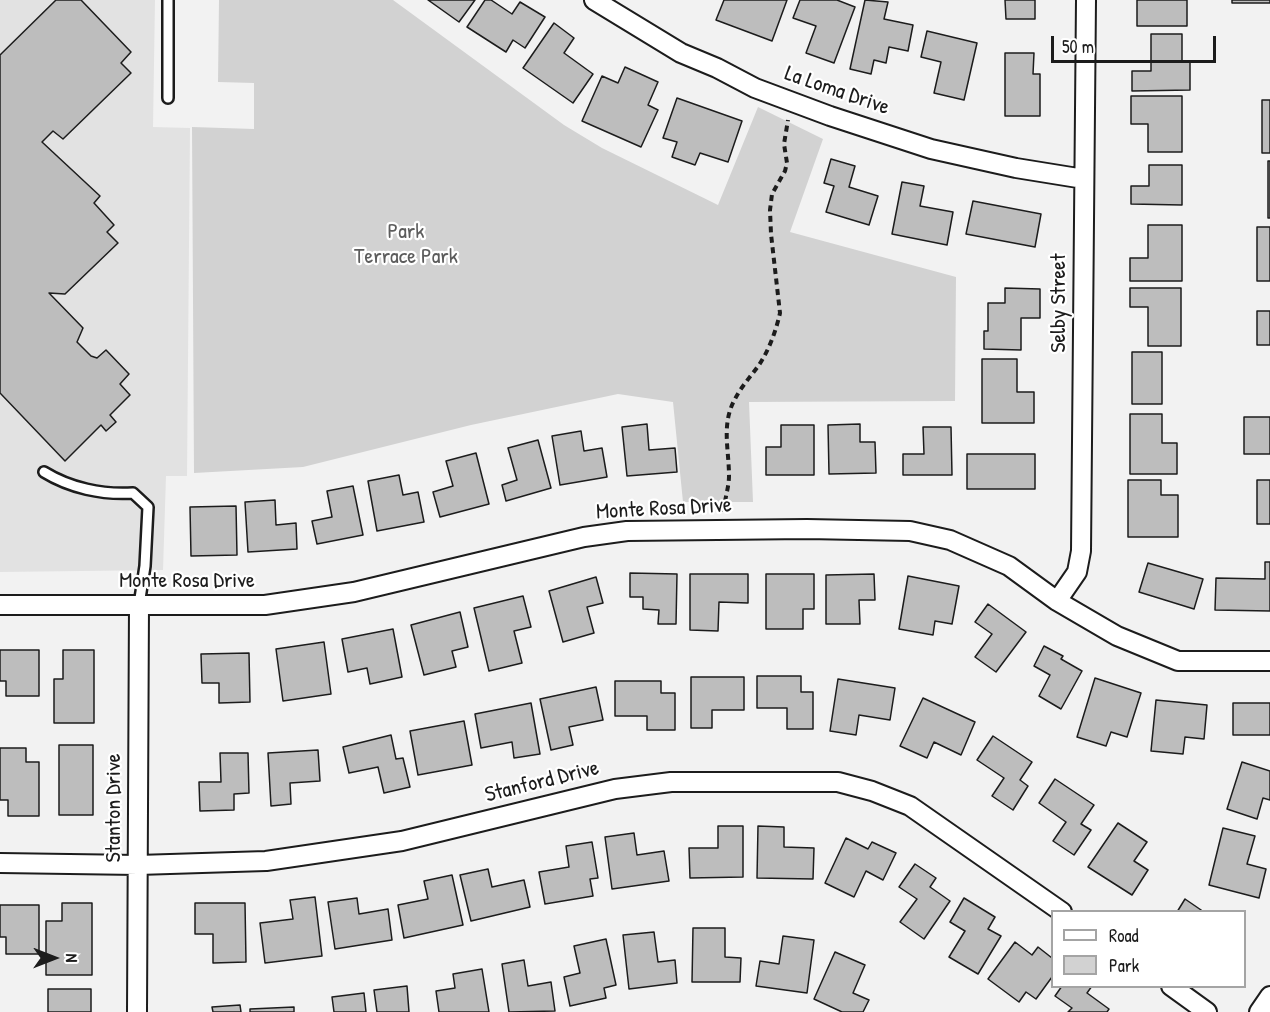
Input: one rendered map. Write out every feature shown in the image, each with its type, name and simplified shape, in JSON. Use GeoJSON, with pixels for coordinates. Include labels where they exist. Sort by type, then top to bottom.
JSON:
{"type":"FeatureCollection","features":[{"type":"Feature","properties":{"kind":"street","name":"La Loma Drive"},"geometry":{"type":"LineString","coordinates":[[594,0],[681,53],[717,68],[755,88],[931,148],[1016,168],[1084,179]]}},
{"type":"Feature","properties":{"kind":"street","name":"Selby Street"},"geometry":{"type":"LineString","coordinates":[[1057,601],[1077,572],[1081,551],[1086,0]]}},
{"type":"Feature","properties":{"kind":"street","name":"Monte Rosa Drive"},"geometry":{"type":"LineString","coordinates":[[0,605],[265,605],[354,592],[584,537],[627,531],[910,531],[950,540],[1009,566],[1057,601],[1117,636],[1178,661],[1270,661]]}},
{"type":"Feature","properties":{"kind":"street","name":"Stanton Drive"},"geometry":{"type":"LineString","coordinates":[[137,1012],[139,605]]}},
{"type":"Feature","properties":{"kind":"street","name":"Stanford Drive"},"geometry":{"type":"LineString","coordinates":[[0,863],[138,865],[267,861],[402,841],[615,789],[671,782],[838,782],[872,791],[910,806],[1059,910]]}},
{"type":"Feature","properties":{"kind":"street"},"geometry":{"type":"LineString","coordinates":[[1172,988],[1207,1012]]}},
{"type":"Feature","properties":{"kind":"street"},"geometry":{"type":"LineString","coordinates":[[1259,1012],[1270,996]]}},
{"type":"Feature","properties":{"kind":"lane"},"geometry":{"type":"LineString","coordinates":[[168,0],[168,98]]}},
{"type":"Feature","properties":{"kind":"lane"},"geometry":{"type":"LineString","coordinates":[[44,472],[62,483],[109,495],[133,493],[148,507],[146,566],[139,605]]}},
{"type":"Feature","properties":{"kind":"path"},"geometry":{"type":"LineString","coordinates":[[725,530],[724,503],[729,478],[725,436],[728,413],[735,397],[761,362],[778,326],[780,314],[770,210],[772,194],[787,163],[784,134],[794,102]]}},
{"type":"Feature","properties":{"kind":"shaded area"},"geometry":{"type":"Polygon","coordinates":[[[0,0],[155,0],[153,127],[190,128],[187,476],[166,476],[163,570],[0,572],[0,0]]]}},
{"type":"Feature","properties":{"kind":"green space","name":"Park Terrace Park"},"geometry":{"type":"Polygon","coordinates":[[[219,0],[393,0],[564,125],[602,148],[718,205],[758,107],[823,139],[790,232],[956,277],[955,401],[749,402],[753,502],[683,502],[673,402],[618,394],[471,425],[303,467],[194,473],[192,127],[254,129],[254,83],[218,82],[219,0]]]}},
{"type":"Feature","properties":{"kind":"building"},"geometry":{"type":"Polygon","coordinates":[[[56,0],[81,0],[131,52],[121,63],[131,73],[63,139],[53,131],[42,142],[100,196],[94,203],[114,225],[107,232],[118,243],[65,294],[49,293],[83,328],[77,342],[91,356],[97,358],[106,350],[129,374],[120,384],[130,395],[110,415],[116,422],[106,431],[101,425],[65,461],[0,393],[0,55],[56,0]]]}},
{"type":"Feature","properties":{"kind":"building"},"geometry":{"type":"Polygon","coordinates":[[[428,0],[475,0],[459,22],[428,0]]]}},
{"type":"Feature","properties":{"kind":"building"},"geometry":{"type":"Polygon","coordinates":[[[485,0],[491,0],[512,14],[520,2],[545,17],[525,48],[513,40],[506,52],[467,27],[485,0]]]}},
{"type":"Feature","properties":{"kind":"building"},"geometry":{"type":"Polygon","coordinates":[[[724,0],[787,0],[772,41],[716,20],[724,0]]]}},
{"type":"Feature","properties":{"kind":"building"},"geometry":{"type":"Polygon","coordinates":[[[800,0],[837,0],[855,7],[834,63],[806,53],[816,26],[793,18],[800,0]]]}},
{"type":"Feature","properties":{"kind":"building"},"geometry":{"type":"Polygon","coordinates":[[[865,0],[888,2],[884,19],[913,25],[908,51],[889,47],[886,63],[874,60],[871,74],[850,69],[865,0]]]}},
{"type":"Feature","properties":{"kind":"building"},"geometry":{"type":"Polygon","coordinates":[[[1005,0],[1035,0],[1035,19],[1006,19],[1005,0]]]}},
{"type":"Feature","properties":{"kind":"building"},"geometry":{"type":"Polygon","coordinates":[[[1137,0],[1187,0],[1187,26],[1137,26],[1137,0]]]}},
{"type":"Feature","properties":{"kind":"building"},"geometry":{"type":"Polygon","coordinates":[[[1232,0],[1270,0],[1270,3],[1232,3],[1232,0]]]}},
{"type":"Feature","properties":{"kind":"building"},"geometry":{"type":"Polygon","coordinates":[[[554,23],[574,38],[564,53],[593,74],[573,103],[523,68],[554,23]]]}},
{"type":"Feature","properties":{"kind":"building"},"geometry":{"type":"Polygon","coordinates":[[[927,31],[977,43],[964,100],[934,93],[941,62],[921,57],[927,31]]]}},
{"type":"Feature","properties":{"kind":"building"},"geometry":{"type":"Polygon","coordinates":[[[1151,34],[1182,34],[1182,61],[1190,61],[1190,90],[1132,91],[1132,71],[1151,71],[1151,34]]]}},
{"type":"Feature","properties":{"kind":"building"},"geometry":{"type":"Polygon","coordinates":[[[1005,53],[1034,53],[1033,74],[1040,74],[1040,116],[1005,116],[1005,53]]]}},
{"type":"Feature","properties":{"kind":"building"},"geometry":{"type":"Polygon","coordinates":[[[625,67],[658,82],[648,105],[658,110],[641,147],[582,121],[602,76],[618,83],[625,67]]]}},
{"type":"Feature","properties":{"kind":"building"},"geometry":{"type":"Polygon","coordinates":[[[1131,96],[1182,96],[1182,152],[1148,152],[1148,124],[1131,124],[1131,96]]]}},
{"type":"Feature","properties":{"kind":"building"},"geometry":{"type":"Polygon","coordinates":[[[677,98],[742,121],[728,162],[700,153],[695,165],[672,157],[677,142],[663,138],[677,98]]]}},
{"type":"Feature","properties":{"kind":"building"},"geometry":{"type":"Polygon","coordinates":[[[1262,100],[1270,100],[1270,153],[1262,153],[1262,100]]]}},
{"type":"Feature","properties":{"kind":"building"},"geometry":{"type":"Polygon","coordinates":[[[831,159],[855,166],[849,187],[878,196],[869,225],[826,212],[834,186],[824,183],[831,159]]]}},
{"type":"Feature","properties":{"kind":"building"},"geometry":{"type":"Polygon","coordinates":[[[1268,161],[1270,161],[1270,218],[1268,218],[1268,161]]]}},
{"type":"Feature","properties":{"kind":"building"},"geometry":{"type":"Polygon","coordinates":[[[1149,165],[1182,165],[1182,205],[1131,204],[1131,186],[1149,186],[1149,165]]]}},
{"type":"Feature","properties":{"kind":"building"},"geometry":{"type":"Polygon","coordinates":[[[902,182],[924,186],[920,206],[953,212],[947,245],[892,234],[902,182]]]}},
{"type":"Feature","properties":{"kind":"building"},"geometry":{"type":"Polygon","coordinates":[[[973,201],[1041,214],[1035,247],[966,234],[973,201]]]}},
{"type":"Feature","properties":{"kind":"building"},"geometry":{"type":"Polygon","coordinates":[[[1148,225],[1182,225],[1182,281],[1130,281],[1130,258],[1148,258],[1148,225]]]}},
{"type":"Feature","properties":{"kind":"building"},"geometry":{"type":"Polygon","coordinates":[[[1257,227],[1270,227],[1270,281],[1257,281],[1257,227]]]}},
{"type":"Feature","properties":{"kind":"building"},"geometry":{"type":"Polygon","coordinates":[[[1005,288],[1040,289],[1040,318],[1021,318],[1021,350],[984,349],[984,331],[988,331],[988,303],[1005,303],[1005,288]]]}},
{"type":"Feature","properties":{"kind":"building"},"geometry":{"type":"Polygon","coordinates":[[[1130,288],[1181,288],[1181,346],[1148,346],[1148,307],[1130,307],[1130,288]]]}},
{"type":"Feature","properties":{"kind":"building"},"geometry":{"type":"Polygon","coordinates":[[[1257,311],[1270,311],[1270,345],[1257,345],[1257,311]]]}},
{"type":"Feature","properties":{"kind":"building"},"geometry":{"type":"Polygon","coordinates":[[[1132,352],[1162,352],[1162,404],[1132,404],[1132,352]]]}},
{"type":"Feature","properties":{"kind":"building"},"geometry":{"type":"Polygon","coordinates":[[[982,359],[1017,359],[1017,392],[1034,392],[1034,423],[982,423],[982,359]]]}},
{"type":"Feature","properties":{"kind":"building"},"geometry":{"type":"Polygon","coordinates":[[[1130,414],[1162,414],[1162,443],[1177,443],[1177,474],[1130,474],[1130,414]]]}},
{"type":"Feature","properties":{"kind":"building"},"geometry":{"type":"Polygon","coordinates":[[[1244,417],[1270,417],[1270,454],[1244,454],[1244,417]]]}},
{"type":"Feature","properties":{"kind":"building"},"geometry":{"type":"Polygon","coordinates":[[[647,424],[649,450],[675,448],[677,472],[627,476],[622,427],[647,424]]]}},
{"type":"Feature","properties":{"kind":"building"},"geometry":{"type":"Polygon","coordinates":[[[860,424],[860,442],[875,442],[876,473],[829,474],[828,425],[860,424]]]}},
{"type":"Feature","properties":{"kind":"building"},"geometry":{"type":"Polygon","coordinates":[[[781,425],[814,425],[814,475],[766,475],[766,447],[781,447],[781,425]]]}},
{"type":"Feature","properties":{"kind":"building"},"geometry":{"type":"Polygon","coordinates":[[[923,427],[951,427],[952,475],[903,475],[903,454],[924,454],[923,427]]]}},
{"type":"Feature","properties":{"kind":"building"},"geometry":{"type":"Polygon","coordinates":[[[581,431],[584,451],[602,448],[607,477],[560,485],[552,436],[581,431]]]}},
{"type":"Feature","properties":{"kind":"building"},"geometry":{"type":"Polygon","coordinates":[[[538,440],[551,488],[506,501],[502,485],[517,480],[508,448],[538,440]]]}},
{"type":"Feature","properties":{"kind":"building"},"geometry":{"type":"Polygon","coordinates":[[[476,453],[489,504],[440,517],[433,492],[453,486],[446,461],[476,453]]]}},
{"type":"Feature","properties":{"kind":"building"},"geometry":{"type":"Polygon","coordinates":[[[967,454],[1035,454],[1035,489],[967,489],[967,454]]]}},
{"type":"Feature","properties":{"kind":"building"},"geometry":{"type":"Polygon","coordinates":[[[399,475],[403,495],[418,492],[424,522],[377,531],[368,481],[399,475]]]}},
{"type":"Feature","properties":{"kind":"building"},"geometry":{"type":"Polygon","coordinates":[[[1128,480],[1161,480],[1161,495],[1178,495],[1178,537],[1128,537],[1128,480]]]}},
{"type":"Feature","properties":{"kind":"building"},"geometry":{"type":"Polygon","coordinates":[[[1257,480],[1270,480],[1270,524],[1257,524],[1257,480]]]}},
{"type":"Feature","properties":{"kind":"building"},"geometry":{"type":"Polygon","coordinates":[[[353,486],[363,535],[317,544],[312,521],[332,517],[327,491],[353,486]]]}},
{"type":"Feature","properties":{"kind":"building"},"geometry":{"type":"Polygon","coordinates":[[[275,500],[276,525],[296,523],[297,549],[248,552],[245,502],[275,500]]]}},
{"type":"Feature","properties":{"kind":"building"},"geometry":{"type":"Polygon","coordinates":[[[236,506],[237,555],[191,556],[190,507],[236,506]]]}},
{"type":"Feature","properties":{"kind":"building"},"geometry":{"type":"Polygon","coordinates":[[[1265,562],[1270,562],[1270,611],[1215,610],[1216,578],[1265,579],[1265,562]]]}},
{"type":"Feature","properties":{"kind":"building"},"geometry":{"type":"Polygon","coordinates":[[[1148,563],[1203,579],[1194,609],[1139,592],[1148,563]]]}},
{"type":"Feature","properties":{"kind":"building"},"geometry":{"type":"Polygon","coordinates":[[[630,573],[677,574],[676,624],[658,624],[659,610],[643,609],[643,597],[630,597],[630,573]]]}},
{"type":"Feature","properties":{"kind":"building"},"geometry":{"type":"Polygon","coordinates":[[[690,574],[748,574],[748,603],[719,602],[718,631],[690,630],[690,574]]]}},
{"type":"Feature","properties":{"kind":"building"},"geometry":{"type":"Polygon","coordinates":[[[766,574],[814,574],[814,609],[803,609],[803,629],[766,629],[766,574]]]}},
{"type":"Feature","properties":{"kind":"building"},"geometry":{"type":"Polygon","coordinates":[[[874,574],[875,600],[859,600],[860,624],[826,624],[826,575],[874,574]]]}},
{"type":"Feature","properties":{"kind":"building"},"geometry":{"type":"Polygon","coordinates":[[[908,576],[959,586],[952,624],[935,621],[933,635],[899,629],[908,576]]]}},
{"type":"Feature","properties":{"kind":"building"},"geometry":{"type":"Polygon","coordinates":[[[596,577],[603,603],[587,607],[594,633],[563,642],[549,591],[596,577]]]}},
{"type":"Feature","properties":{"kind":"building"},"geometry":{"type":"Polygon","coordinates":[[[523,596],[531,627],[514,631],[522,663],[489,671],[474,608],[523,596]]]}},
{"type":"Feature","properties":{"kind":"building"},"geometry":{"type":"Polygon","coordinates":[[[988,604],[1026,632],[996,672],[975,657],[992,634],[975,622],[988,604]]]}},
{"type":"Feature","properties":{"kind":"building"},"geometry":{"type":"Polygon","coordinates":[[[460,612],[468,647],[452,651],[456,667],[424,675],[411,625],[460,612]]]}},
{"type":"Feature","properties":{"kind":"building"},"geometry":{"type":"Polygon","coordinates":[[[393,629],[402,677],[370,684],[367,668],[348,672],[342,639],[393,629]]]}},
{"type":"Feature","properties":{"kind":"building"},"geometry":{"type":"Polygon","coordinates":[[[324,642],[331,694],[283,701],[276,649],[324,642]]]}},
{"type":"Feature","properties":{"kind":"building"},"geometry":{"type":"Polygon","coordinates":[[[1044,646],[1063,656],[1061,659],[1082,671],[1061,709],[1039,696],[1050,675],[1034,666],[1044,646]]]}},
{"type":"Feature","properties":{"kind":"building"},"geometry":{"type":"Polygon","coordinates":[[[0,650],[39,650],[39,696],[6,696],[6,681],[0,681],[0,650]]]}},
{"type":"Feature","properties":{"kind":"building"},"geometry":{"type":"Polygon","coordinates":[[[63,650],[94,650],[94,723],[54,723],[54,679],[63,679],[63,650]]]}},
{"type":"Feature","properties":{"kind":"building"},"geometry":{"type":"Polygon","coordinates":[[[249,653],[250,702],[219,703],[219,683],[202,683],[201,654],[249,653]]]}},
{"type":"Feature","properties":{"kind":"building"},"geometry":{"type":"Polygon","coordinates":[[[757,676],[801,676],[801,692],[813,692],[813,729],[787,729],[787,708],[757,708],[757,676]]]}},
{"type":"Feature","properties":{"kind":"building"},"geometry":{"type":"Polygon","coordinates":[[[691,677],[744,677],[744,710],[712,710],[712,728],[691,728],[691,677]]]}},
{"type":"Feature","properties":{"kind":"building"},"geometry":{"type":"Polygon","coordinates":[[[1095,678],[1141,693],[1127,737],[1111,732],[1106,746],[1077,737],[1095,678]]]}},
{"type":"Feature","properties":{"kind":"building"},"geometry":{"type":"Polygon","coordinates":[[[838,679],[895,688],[890,720],[859,715],[856,735],[830,731],[838,679]]]}},
{"type":"Feature","properties":{"kind":"building"},"geometry":{"type":"Polygon","coordinates":[[[615,681],[661,681],[661,693],[675,693],[675,730],[647,730],[647,716],[615,716],[615,681]]]}},
{"type":"Feature","properties":{"kind":"building"},"geometry":{"type":"Polygon","coordinates":[[[596,687],[603,720],[569,727],[573,745],[551,750],[540,699],[596,687]]]}},
{"type":"Feature","properties":{"kind":"building"},"geometry":{"type":"Polygon","coordinates":[[[923,698],[975,722],[961,755],[934,742],[927,758],[900,746],[923,698]]]}},
{"type":"Feature","properties":{"kind":"building"},"geometry":{"type":"Polygon","coordinates":[[[1156,700],[1207,705],[1204,739],[1185,737],[1183,754],[1151,751],[1156,700]]]}},
{"type":"Feature","properties":{"kind":"building"},"geometry":{"type":"Polygon","coordinates":[[[531,703],[540,754],[514,758],[512,742],[481,748],[475,714],[531,703]]]}},
{"type":"Feature","properties":{"kind":"building"},"geometry":{"type":"Polygon","coordinates":[[[1233,703],[1270,703],[1270,735],[1233,735],[1233,703]]]}},
{"type":"Feature","properties":{"kind":"building"},"geometry":{"type":"Polygon","coordinates":[[[464,721],[472,765],[418,775],[410,731],[464,721]]]}},
{"type":"Feature","properties":{"kind":"building"},"geometry":{"type":"Polygon","coordinates":[[[391,735],[396,759],[403,758],[410,787],[384,793],[378,767],[349,773],[343,747],[391,735]]]}},
{"type":"Feature","properties":{"kind":"building"},"geometry":{"type":"Polygon","coordinates":[[[993,736],[1032,762],[1020,780],[1028,786],[1013,810],[992,796],[1004,778],[977,760],[993,736]]]}},
{"type":"Feature","properties":{"kind":"building"},"geometry":{"type":"Polygon","coordinates":[[[59,745],[93,745],[93,815],[59,815],[59,745]]]}},
{"type":"Feature","properties":{"kind":"building"},"geometry":{"type":"Polygon","coordinates":[[[0,748],[26,748],[26,762],[39,762],[39,816],[8,816],[8,800],[0,800],[0,748]]]}},
{"type":"Feature","properties":{"kind":"building"},"geometry":{"type":"Polygon","coordinates":[[[318,750],[320,781],[290,783],[291,804],[271,806],[268,753],[318,750]]]}},
{"type":"Feature","properties":{"kind":"building"},"geometry":{"type":"Polygon","coordinates":[[[220,753],[248,753],[249,793],[234,794],[234,810],[200,811],[199,782],[221,782],[220,753]]]}},
{"type":"Feature","properties":{"kind":"building"},"geometry":{"type":"Polygon","coordinates":[[[1242,762],[1270,771],[1270,800],[1263,798],[1257,819],[1227,809],[1242,762]]]}},
{"type":"Feature","properties":{"kind":"building"},"geometry":{"type":"Polygon","coordinates":[[[1055,779],[1094,805],[1081,824],[1091,830],[1074,855],[1053,841],[1066,822],[1039,803],[1055,779]]]}},
{"type":"Feature","properties":{"kind":"building"},"geometry":{"type":"Polygon","coordinates":[[[1118,823],[1147,842],[1134,861],[1148,870],[1132,895],[1088,867],[1118,823]]]}},
{"type":"Feature","properties":{"kind":"building"},"geometry":{"type":"Polygon","coordinates":[[[718,826],[743,826],[743,877],[690,878],[689,848],[718,848],[718,826]]]}},
{"type":"Feature","properties":{"kind":"building"},"geometry":{"type":"Polygon","coordinates":[[[758,826],[784,827],[784,847],[814,848],[813,879],[757,878],[758,826]]]}},
{"type":"Feature","properties":{"kind":"building"},"geometry":{"type":"Polygon","coordinates":[[[1223,828],[1255,836],[1247,864],[1266,869],[1259,898],[1209,885],[1223,828]]]}},
{"type":"Feature","properties":{"kind":"building"},"geometry":{"type":"Polygon","coordinates":[[[634,833],[637,855],[664,851],[669,881],[612,889],[605,837],[634,833]]]}},
{"type":"Feature","properties":{"kind":"building"},"geometry":{"type":"Polygon","coordinates":[[[846,838],[868,849],[872,842],[896,853],[883,880],[866,871],[854,897],[825,883],[846,838]]]}},
{"type":"Feature","properties":{"kind":"building"},"geometry":{"type":"Polygon","coordinates":[[[592,842],[598,878],[590,879],[593,896],[545,904],[539,872],[569,867],[566,846],[592,842]]]}},
{"type":"Feature","properties":{"kind":"building"},"geometry":{"type":"Polygon","coordinates":[[[915,864],[936,878],[930,887],[950,901],[924,939],[900,922],[917,899],[899,887],[915,864]]]}},
{"type":"Feature","properties":{"kind":"building"},"geometry":{"type":"Polygon","coordinates":[[[488,869],[492,887],[524,880],[530,907],[471,921],[460,875],[488,869]]]}},
{"type":"Feature","properties":{"kind":"building"},"geometry":{"type":"Polygon","coordinates":[[[452,875],[463,925],[404,938],[398,905],[428,899],[424,881],[452,875]]]}},
{"type":"Feature","properties":{"kind":"building"},"geometry":{"type":"Polygon","coordinates":[[[315,897],[322,956],[265,963],[260,923],[293,919],[290,900],[315,897]]]}},
{"type":"Feature","properties":{"kind":"building"},"geometry":{"type":"Polygon","coordinates":[[[357,898],[359,914],[388,909],[392,940],[335,949],[328,902],[357,898]]]}},
{"type":"Feature","properties":{"kind":"building"},"geometry":{"type":"Polygon","coordinates":[[[964,898],[995,917],[988,929],[1001,936],[978,974],[949,957],[965,931],[950,922],[964,898]]]}},
{"type":"Feature","properties":{"kind":"building"},"geometry":{"type":"Polygon","coordinates":[[[1185,899],[1201,910],[1178,910],[1185,899]]]}},
{"type":"Feature","properties":{"kind":"building"},"geometry":{"type":"Polygon","coordinates":[[[62,903],[92,903],[92,975],[46,975],[46,921],[62,921],[62,903]]]}},
{"type":"Feature","properties":{"kind":"building"},"geometry":{"type":"Polygon","coordinates":[[[195,903],[245,903],[246,962],[213,963],[213,934],[195,934],[195,903]]]}},
{"type":"Feature","properties":{"kind":"building"},"geometry":{"type":"Polygon","coordinates":[[[0,905],[39,905],[39,954],[6,954],[6,937],[0,937],[0,905]]]}},
{"type":"Feature","properties":{"kind":"building"},"geometry":{"type":"Polygon","coordinates":[[[693,928],[725,928],[725,957],[741,958],[740,982],[692,982],[693,928]]]}},
{"type":"Feature","properties":{"kind":"building"},"geometry":{"type":"Polygon","coordinates":[[[654,932],[658,962],[675,960],[677,983],[629,989],[623,935],[654,932]]]}},
{"type":"Feature","properties":{"kind":"building"},"geometry":{"type":"Polygon","coordinates":[[[783,936],[814,940],[807,993],[756,986],[760,961],[779,964],[783,936]]]}},
{"type":"Feature","properties":{"kind":"building"},"geometry":{"type":"Polygon","coordinates":[[[606,939],[616,985],[604,988],[606,998],[570,1006],[564,977],[580,973],[574,946],[606,939]]]}},
{"type":"Feature","properties":{"kind":"building"},"geometry":{"type":"Polygon","coordinates":[[[1015,942],[1032,955],[1038,947],[1051,957],[1051,978],[1036,999],[1026,992],[1019,1002],[988,979],[1015,942]]]}},
{"type":"Feature","properties":{"kind":"building"},"geometry":{"type":"Polygon","coordinates":[[[835,952],[865,965],[853,993],[869,1000],[863,1012],[842,1012],[814,999],[835,952]]]}},
{"type":"Feature","properties":{"kind":"building"},"geometry":{"type":"Polygon","coordinates":[[[524,960],[528,986],[551,982],[555,1011],[509,1012],[502,964],[524,960]]]}},
{"type":"Feature","properties":{"kind":"building"},"geometry":{"type":"Polygon","coordinates":[[[482,969],[489,1012],[439,1012],[436,991],[455,988],[453,974],[482,969]]]}},
{"type":"Feature","properties":{"kind":"building"},"geometry":{"type":"Polygon","coordinates":[[[407,986],[409,1012],[377,1012],[374,990],[407,986]]]}},
{"type":"Feature","properties":{"kind":"building"},"geometry":{"type":"Polygon","coordinates":[[[1061,988],[1091,988],[1087,993],[1109,1009],[1107,1012],[1068,1012],[1072,1008],[1055,996],[1061,988]]]}},
{"type":"Feature","properties":{"kind":"building"},"geometry":{"type":"Polygon","coordinates":[[[48,989],[91,989],[91,1012],[48,1012],[48,989]]]}},
{"type":"Feature","properties":{"kind":"building"},"geometry":{"type":"Polygon","coordinates":[[[364,993],[366,1012],[334,1012],[332,997],[364,993]]]}},
{"type":"Feature","properties":{"kind":"building"},"geometry":{"type":"Polygon","coordinates":[[[240,1005],[241,1012],[213,1012],[212,1007],[240,1005]]]}},
{"type":"Feature","properties":{"kind":"building"},"geometry":{"type":"Polygon","coordinates":[[[294,1007],[294,1012],[250,1012],[250,1009],[294,1007]]]}}]}
